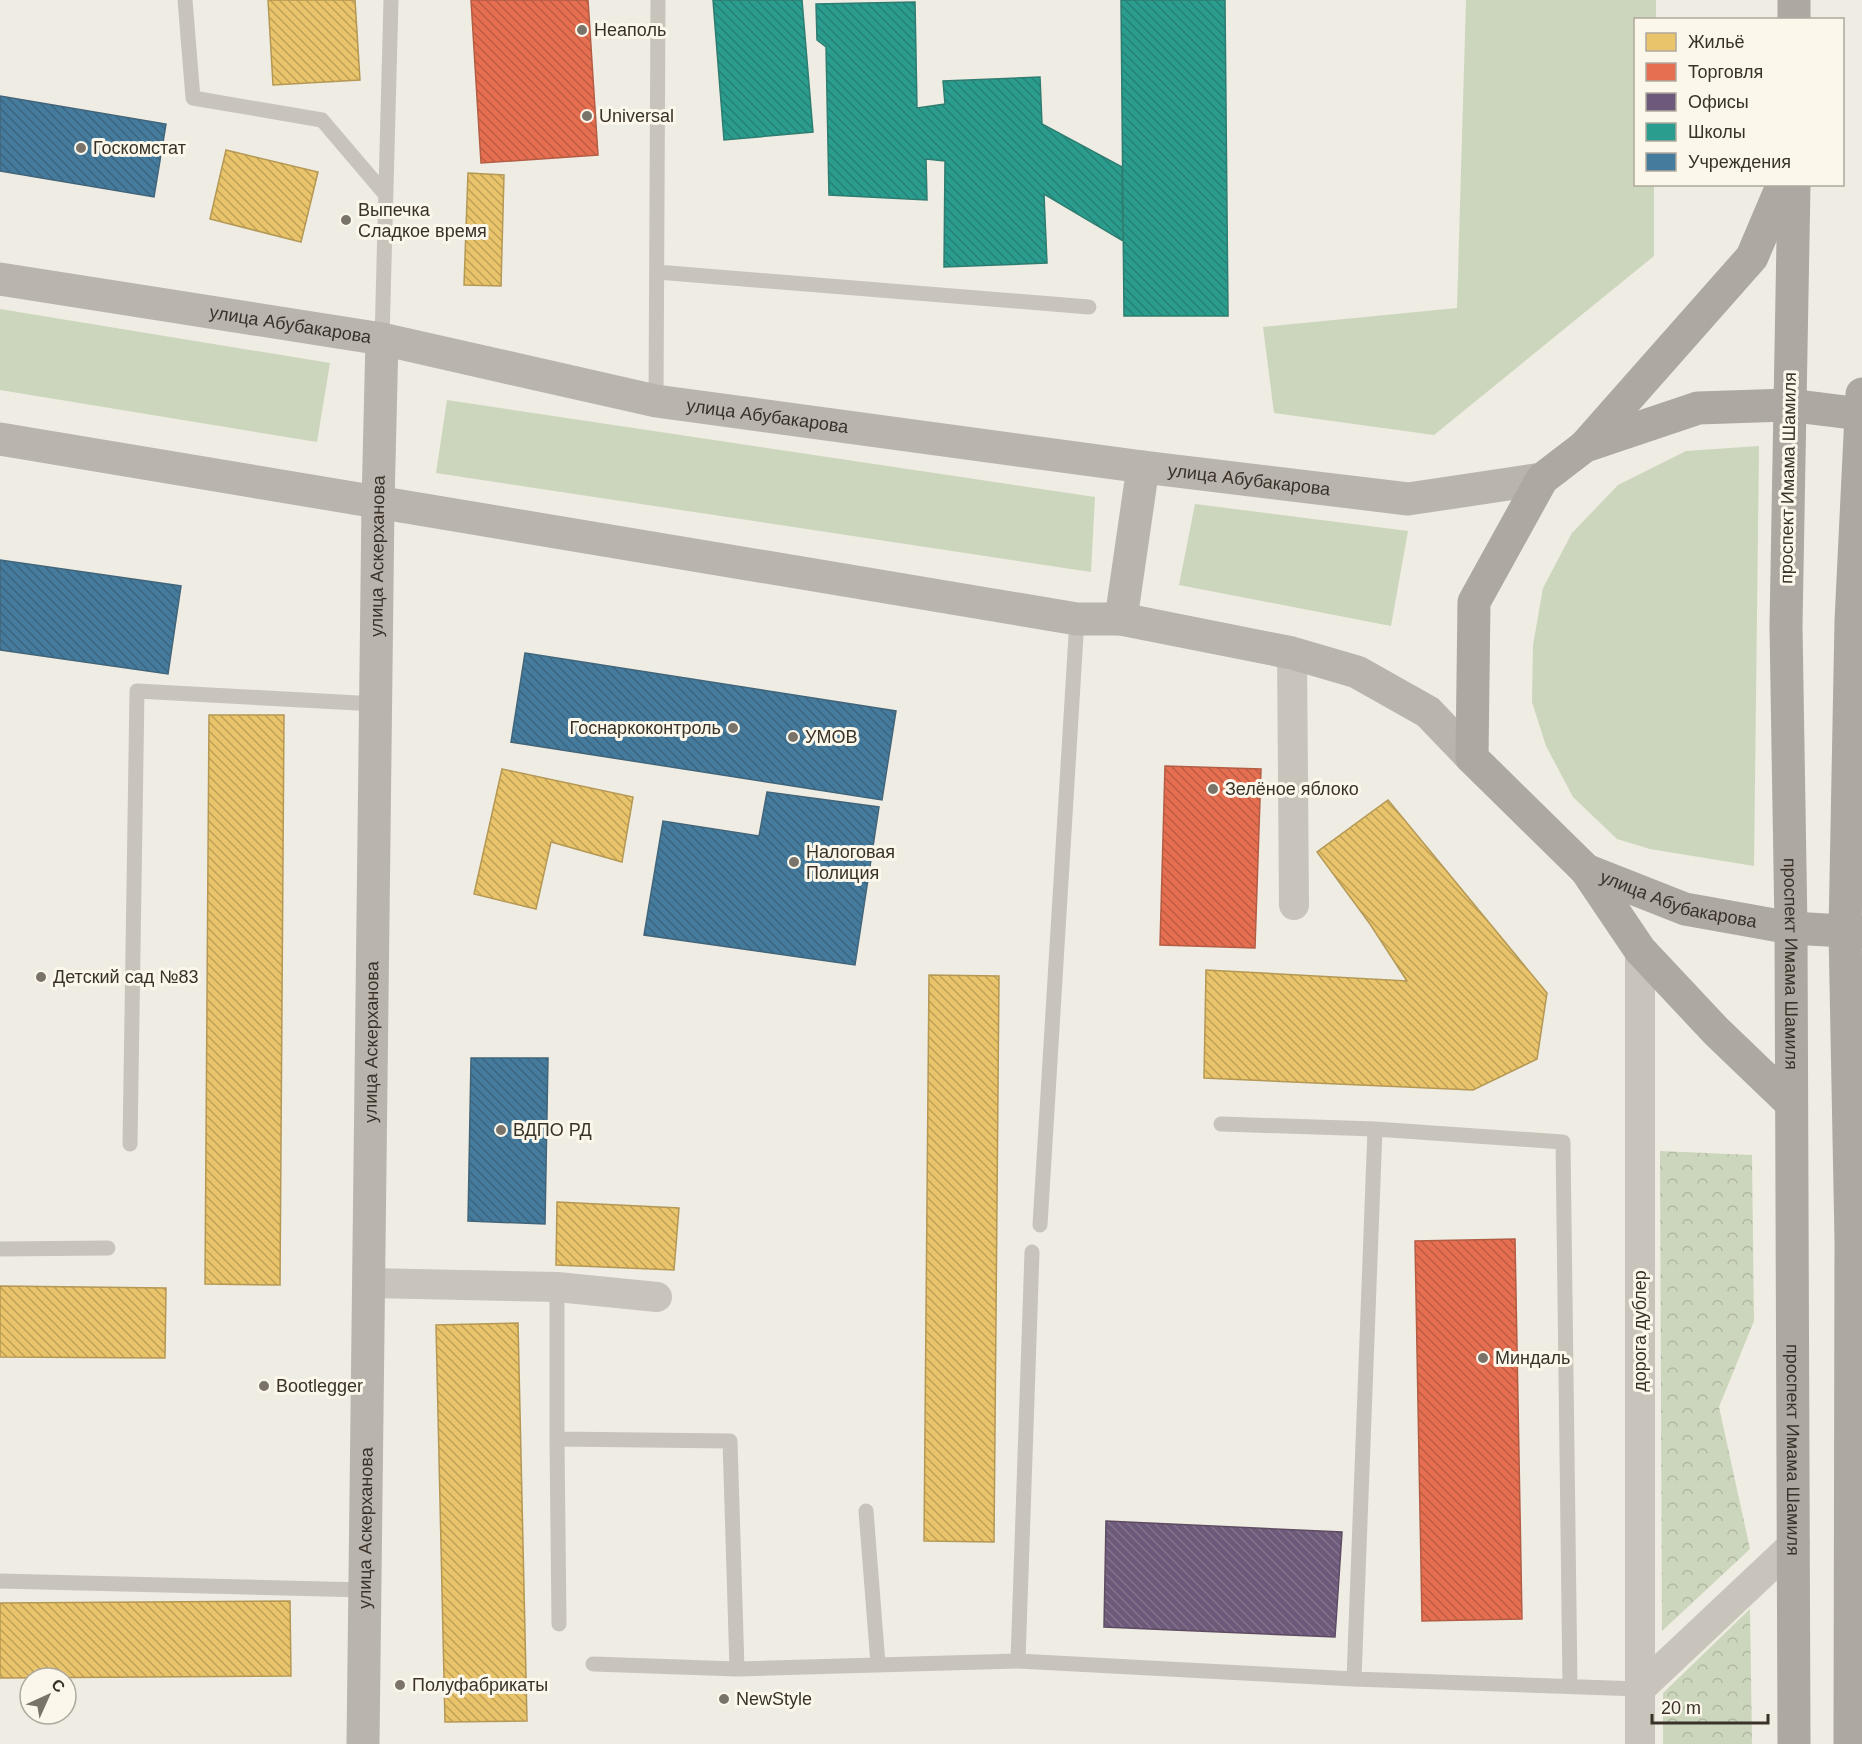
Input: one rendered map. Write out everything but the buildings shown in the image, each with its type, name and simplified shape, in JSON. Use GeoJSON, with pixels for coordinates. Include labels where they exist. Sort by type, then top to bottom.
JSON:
{"type":"FeatureCollection","features":[{"type":"Feature","properties":{"kind":"main road"},"geometry":{"type":"LineString","coordinates":[[1794,0],[1794,18]]}},
{"type":"Feature","properties":{"kind":"main road"},"geometry":{"type":"LineString","coordinates":[[1585,446],[1752,257],[1782,186]]}},
{"type":"Feature","properties":{"kind":"main road","name":"проспект Имама Шамиля"},"geometry":{"type":"LineString","coordinates":[[1794,186],[1788,405],[1786,626],[1791,928],[1794,1744]]}},
{"type":"Feature","properties":{"kind":"main road","name":"улица Абубакарова"},"geometry":{"type":"LineString","coordinates":[[0,279],[382,339],[656,401],[1143,467],[1408,499],[1542,479]]}},
{"type":"Feature","properties":{"kind":"main road","name":"улица Аскерханова"},"geometry":{"type":"LineString","coordinates":[[363,1744],[382,339]]}},
{"type":"Feature","properties":{"kind":"main road","name":"улица Абубакарова"},"geometry":{"type":"LineString","coordinates":[[1472,758],[1474,602],[1542,479],[1585,446],[1698,408],[1788,405],[1862,407]]}},
{"type":"Feature","properties":{"kind":"main road"},"geometry":{"type":"LineString","coordinates":[[1850,1744],[1856,1077],[1851,621],[1862,407]]}},
{"type":"Feature","properties":{"kind":"main road","name":"улица Абубакарова"},"geometry":{"type":"LineString","coordinates":[[0,439],[267,482],[378,504],[1077,618],[1121,619],[1292,652],[1358,672],[1428,712],[1586,870],[1685,909],[1791,928],[1853,932]]}},
{"type":"Feature","properties":{"kind":"main road"},"geometry":{"type":"LineString","coordinates":[[1121,619],[1143,467]]}},
{"type":"Feature","properties":{"kind":"main road"},"geometry":{"type":"LineString","coordinates":[[1586,870],[1640,950],[1716,1031],[1790,1102]]}},
{"type":"Feature","properties":{"kind":"street"},"geometry":{"type":"LineString","coordinates":[[1292,652],[1294,905]]}},
{"type":"Feature","properties":{"kind":"street","name":"дорога дублер"},"geometry":{"type":"LineString","coordinates":[[1640,950],[1640,1744]]}},
{"type":"Feature","properties":{"kind":"street"},"geometry":{"type":"LineString","coordinates":[[369,1283],[557,1287],[657,1297]]}},
{"type":"Feature","properties":{"kind":"street"},"geometry":{"type":"LineString","coordinates":[[1640,1700],[1795,1544]]}},
{"type":"Feature","properties":{"kind":"lane"},"geometry":{"type":"LineString","coordinates":[[185,0],[193,98],[322,120],[385,194]]}},
{"type":"Feature","properties":{"kind":"lane"},"geometry":{"type":"LineString","coordinates":[[382,339],[390,0]]}},
{"type":"Feature","properties":{"kind":"lane"},"geometry":{"type":"LineString","coordinates":[[656,401],[658,0]]}},
{"type":"Feature","properties":{"kind":"lane"},"geometry":{"type":"LineString","coordinates":[[657,272],[1089,307]]}},
{"type":"Feature","properties":{"kind":"lane"},"geometry":{"type":"LineString","coordinates":[[1040,1225],[1077,618]]}},
{"type":"Feature","properties":{"kind":"lane"},"geometry":{"type":"LineString","coordinates":[[130,1144],[137,691],[376,704]]}},
{"type":"Feature","properties":{"kind":"lane"},"geometry":{"type":"LineString","coordinates":[[1221,1124],[1375,1129],[1563,1142],[1570,1686]]}},
{"type":"Feature","properties":{"kind":"lane"},"geometry":{"type":"LineString","coordinates":[[1354,1679],[1375,1129]]}},
{"type":"Feature","properties":{"kind":"lane"},"geometry":{"type":"LineString","coordinates":[[0,1249],[108,1248]]}},
{"type":"Feature","properties":{"kind":"lane"},"geometry":{"type":"LineString","coordinates":[[1018,1660],[1032,1252]]}},
{"type":"Feature","properties":{"kind":"lane"},"geometry":{"type":"LineString","coordinates":[[557,1287],[559,1624]]}},
{"type":"Feature","properties":{"kind":"lane"},"geometry":{"type":"LineString","coordinates":[[557,1439],[730,1441],[737,1669]]}},
{"type":"Feature","properties":{"kind":"lane"},"geometry":{"type":"LineString","coordinates":[[866,1511],[878,1664]]}},
{"type":"Feature","properties":{"kind":"lane"},"geometry":{"type":"LineString","coordinates":[[0,1581],[364,1590]]}},
{"type":"Feature","properties":{"kind":"lane"},"geometry":{"type":"LineString","coordinates":[[593,1664],[737,1669],[1018,1660],[1354,1679],[1570,1686],[1640,1700]]}},
{"type":"Feature","properties":{"kind":"green space"},"geometry":{"type":"Polygon","coordinates":[[[1466,0],[1656,0],[1656,18],[1634,18],[1634,186],[1654,186],[1654,256],[1434,435],[1274,413],[1263,327],[1457,308],[1466,0]]]}},
{"type":"Feature","properties":{"kind":"green space"},"geometry":{"type":"Polygon","coordinates":[[[0,309],[330,363],[317,442],[0,390],[0,309]]]}},
{"type":"Feature","properties":{"kind":"green space"},"geometry":{"type":"Polygon","coordinates":[[[447,400],[1095,497],[1091,572],[436,473],[447,400]]]}},
{"type":"Feature","properties":{"kind":"green space"},"geometry":{"type":"Polygon","coordinates":[[[1759,446],[1754,866],[1650,849],[1617,839],[1573,797],[1546,746],[1532,702],[1533,645],[1543,588],[1572,533],[1618,485],[1686,451],[1759,446]]]}},
{"type":"Feature","properties":{"kind":"green space"},"geometry":{"type":"Polygon","coordinates":[[[1195,504],[1408,531],[1391,626],[1179,585],[1195,504]]]}},
{"type":"Feature","properties":{"kind":"green space"},"geometry":{"type":"Polygon","coordinates":[[[1660,1151],[1752,1155],[1754,1321],[1719,1407],[1750,1549],[1662,1631],[1660,1151]]]}},
{"type":"Feature","properties":{"kind":"green space"},"geometry":{"type":"Polygon","coordinates":[[[1750,1609],[1752,1744],[1663,1744],[1663,1693],[1750,1609]]]}},
{"type":"Feature","properties":{"kind":"place","name":"Неаполь"},"geometry":{"type":"Point","coordinates":[582,30]}},
{"type":"Feature","properties":{"kind":"place","name":"Universal"},"geometry":{"type":"Point","coordinates":[587,116]}},
{"type":"Feature","properties":{"kind":"place","name":"Госкомстат"},"geometry":{"type":"Point","coordinates":[81,148]}},
{"type":"Feature","properties":{"kind":"place","name":"Выпечка Сладкое время"},"geometry":{"type":"Point","coordinates":[346,220]}},
{"type":"Feature","properties":{"kind":"place","name":"Госнаркоконтроль"},"geometry":{"type":"Point","coordinates":[733,728]}},
{"type":"Feature","properties":{"kind":"place","name":"УМОВ"},"geometry":{"type":"Point","coordinates":[793,737]}},
{"type":"Feature","properties":{"kind":"place","name":"Зелёное яблоко"},"geometry":{"type":"Point","coordinates":[1213,789]}},
{"type":"Feature","properties":{"kind":"place","name":"Налоговая Полиция"},"geometry":{"type":"Point","coordinates":[794,862]}},
{"type":"Feature","properties":{"kind":"place","name":"Детский сад №83"},"geometry":{"type":"Point","coordinates":[41,977]}},
{"type":"Feature","properties":{"kind":"place","name":"ВДПО РД"},"geometry":{"type":"Point","coordinates":[501,1130]}},
{"type":"Feature","properties":{"kind":"place","name":"Миндаль"},"geometry":{"type":"Point","coordinates":[1483,1358]}},
{"type":"Feature","properties":{"kind":"place","name":"Bootlegger"},"geometry":{"type":"Point","coordinates":[264,1386]}},
{"type":"Feature","properties":{"kind":"place","name":"Полуфабрикаты"},"geometry":{"type":"Point","coordinates":[400,1685]}},
{"type":"Feature","properties":{"kind":"place","name":"NewStyle"},"geometry":{"type":"Point","coordinates":[724,1699]}}]}
